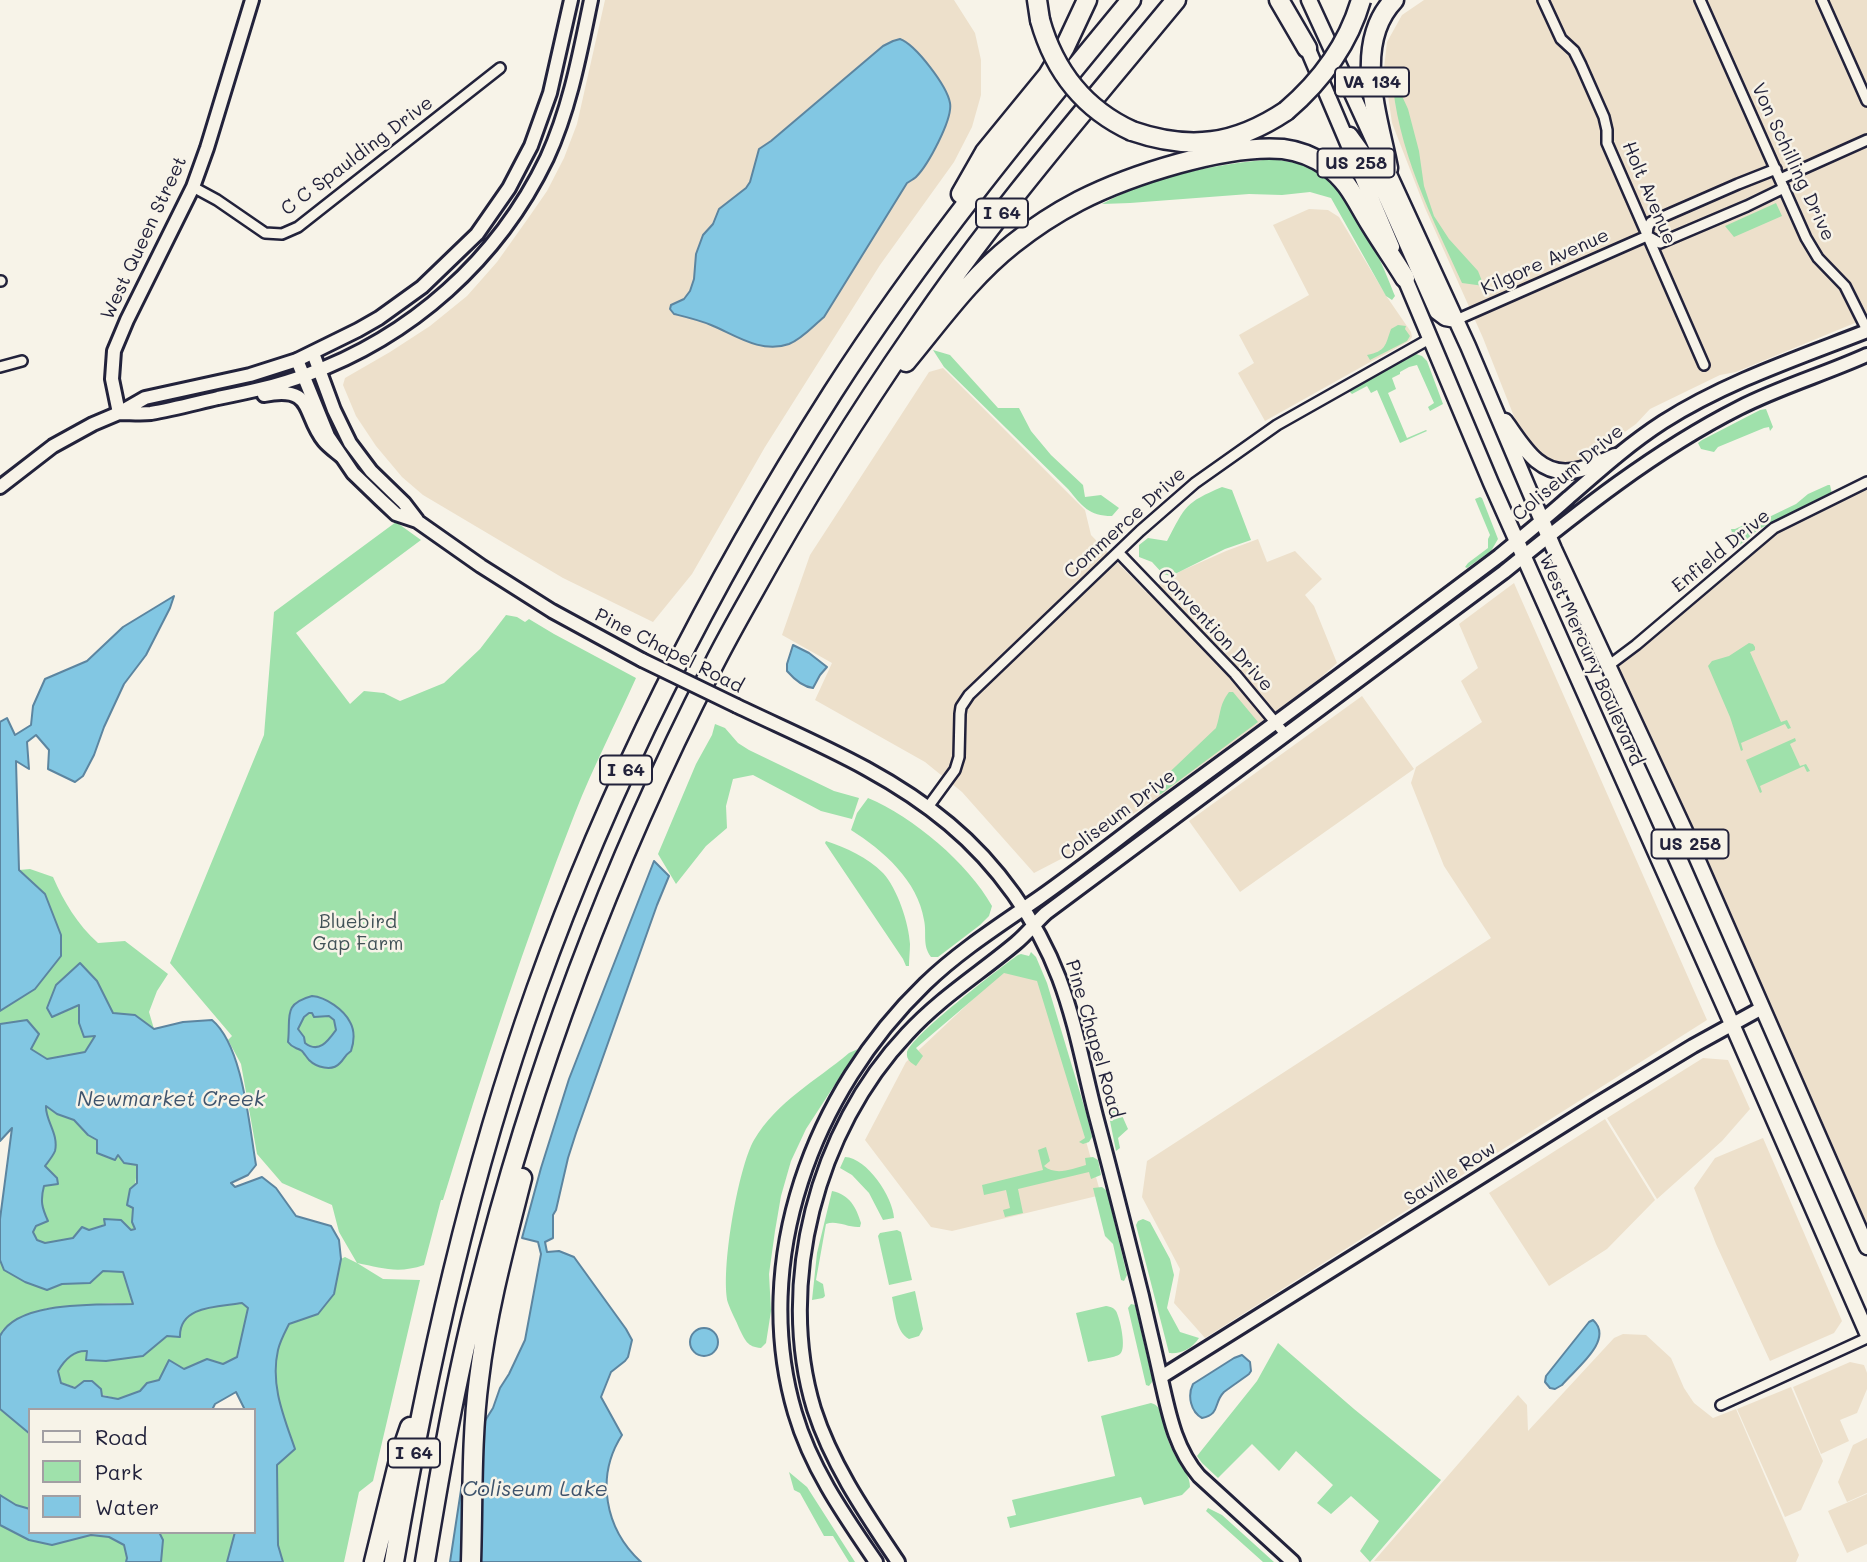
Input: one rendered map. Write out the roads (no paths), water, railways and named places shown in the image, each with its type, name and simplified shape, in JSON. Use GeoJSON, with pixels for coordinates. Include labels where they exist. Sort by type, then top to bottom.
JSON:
{"type":"FeatureCollection","features":[{"type":"Feature","properties":{"kind":"highway"},"geometry":{"type":"LineString","coordinates":[[1037,0],[1040,20],[1052,54],[1082,98],[1132,131],[1173,142],[1193,144],[1226,140],[1257,129],[1286,111],[1309,90],[1333,61],[1351,30],[1361,0]]}},
{"type":"Feature","properties":{"kind":"highway"},"geometry":{"type":"LineString","coordinates":[[931,249],[985,152],[1048,75],[1065,47],[1087,0]]}},
{"type":"Feature","properties":{"kind":"highway","name":"I 64"},"geometry":{"type":"LineString","coordinates":[[394,1562],[437,1343],[475,1189],[516,1052],[575,890],[658,703],[704,612],[764,505],[835,390],[931,249],[1020,133],[1131,0]]}},
{"type":"Feature","properties":{"kind":"highway","name":"I 64"},"geometry":{"type":"LineString","coordinates":[[425,1562],[477,1297],[522,1135],[589,940],[667,760],[702,688],[791,525],[915,331],[990,228],[1059,140],[1176,0]]}},
{"type":"Feature","properties":{"kind":"highway"},"geometry":{"type":"LineString","coordinates":[[1279,0],[1307,48]]}},
{"type":"Feature","properties":{"kind":"highway","name":"VA 134"},"geometry":{"type":"LineString","coordinates":[[1388,168],[1374,95],[1371,62],[1377,27],[1382,15],[1394,0]]}},
{"type":"Feature","properties":{"kind":"highway"},"geometry":{"type":"LineString","coordinates":[[845,438],[957,297],[1011,245],[1079,201],[1112,186],[1166,168],[1246,150],[1285,149],[1303,153],[1327,166],[1355,195],[1405,278]]}},
{"type":"Feature","properties":{"kind":"highway"},"geometry":{"type":"LineString","coordinates":[[471,1562],[476,1410],[483,1350],[493,1296],[560,1022]]}},
{"type":"Feature","properties":{"kind":"highway"},"geometry":{"type":"LineString","coordinates":[[374,1562],[400,1456],[437,1343]]}},
{"type":"Feature","properties":{"kind":"main road","name":"West Mercury Boulevard"},"geometry":{"type":"LineString","coordinates":[[1287,0],[1517,541],[1732,1024],[1867,1336]]}},
{"type":"Feature","properties":{"kind":"main road","name":"West Mercury Boulevard"},"geometry":{"type":"LineString","coordinates":[[1310,0],[1456,320],[1548,537],[1685,831],[1867,1247]]}},
{"type":"Feature","properties":{"kind":"main road"},"geometry":{"type":"LineString","coordinates":[[1332,108],[1368,160],[1437,312],[1445,318],[1456,320]]}},
{"type":"Feature","properties":{"kind":"main road"},"geometry":{"type":"LineString","coordinates":[[1491,403],[1527,452],[1555,471],[1574,471],[1615,456]]}},
{"type":"Feature","properties":{"kind":"street","name":"West Queen Street"},"geometry":{"type":"LineString","coordinates":[[119,414],[112,379],[114,351],[193,187],[252,0]]}},
{"type":"Feature","properties":{"kind":"street"},"geometry":{"type":"LineString","coordinates":[[0,487],[53,446],[93,424],[119,414],[145,398],[250,375],[297,360],[358,330],[407,299],[477,234],[521,165],[540,123],[557,67],[571,0]]}},
{"type":"Feature","properties":{"kind":"street"},"geometry":{"type":"LineString","coordinates":[[119,414],[149,413],[205,401],[276,385],[319,370],[363,351],[418,316],[458,281],[495,242],[539,174],[559,129],[591,0]]}},
{"type":"Feature","properties":{"kind":"street","name":"Holt Avenue"},"geometry":{"type":"LineString","coordinates":[[1543,0],[1562,40],[1574,51],[1592,90],[1606,123],[1607,143],[1704,365]]}},
{"type":"Feature","properties":{"kind":"street","name":"Von Schilling Drive"},"geometry":{"type":"LineString","coordinates":[[1700,0],[1809,244],[1818,258],[1845,286],[1867,331]]}},
{"type":"Feature","properties":{"kind":"street"},"geometry":{"type":"LineString","coordinates":[[1822,0],[1867,101]]}},
{"type":"Feature","properties":{"kind":"street","name":"C C Spaulding Drive"},"geometry":{"type":"LineString","coordinates":[[193,187],[265,233],[282,234],[298,227],[500,68]]}},
{"type":"Feature","properties":{"kind":"street","name":"Kilgore Avenue"},"geometry":{"type":"LineString","coordinates":[[1647,236],[1660,243],[1747,206],[1780,179],[1867,140]]}},
{"type":"Feature","properties":{"kind":"street","name":"Kilgore Avenue"},"geometry":{"type":"LineString","coordinates":[[1647,236],[1651,222],[1738,184],[1780,179]]}},
{"type":"Feature","properties":{"kind":"street","name":"Kilgore Avenue"},"geometry":{"type":"LineString","coordinates":[[1456,320],[1647,236]]}},
{"type":"Feature","properties":{"kind":"street","name":"Coliseum Drive"},"geometry":{"type":"LineString","coordinates":[[876,1562],[822,1478],[795,1414],[783,1357],[780,1322],[781,1275],[789,1225],[801,1183],[827,1118],[853,1071],[890,1021],[949,963],[1517,541],[1615,456],[1664,422],[1716,392],[1867,331]]}},
{"type":"Feature","properties":{"kind":"street","name":"Commerce Drive"},"geometry":{"type":"LineString","coordinates":[[928,807],[956,770],[961,707],[969,695],[1118,552],[1195,483],[1249,444],[1296,414],[1431,338]]}},
{"type":"Feature","properties":{"kind":"street","name":"Pine Chapel Road"},"geometry":{"type":"LineString","coordinates":[[313,353],[334,410],[350,443],[417,521]]}},
{"type":"Feature","properties":{"kind":"street","name":"Coliseum Drive"},"geometry":{"type":"LineString","coordinates":[[898,1562],[837,1464],[815,1410],[807,1380],[800,1329],[800,1289],[805,1246],[818,1193],[831,1155],[850,1115],[876,1072],[923,1018],[963,982],[1016,943],[1056,905],[1650,460],[1742,406],[1867,355]]}},
{"type":"Feature","properties":{"kind":"street","name":"Pine Chapel Road"},"geometry":{"type":"LineString","coordinates":[[297,360],[328,436],[353,473],[396,514],[417,521],[530,597],[642,660],[881,776],[951,825],[999,875],[1023,909],[1055,968],[1076,1035],[1176,1437],[1188,1461],[1210,1486],[1293,1562]]}},
{"type":"Feature","properties":{"kind":"street"},"geometry":{"type":"LineString","coordinates":[[0,368],[22,361]]}},
{"type":"Feature","properties":{"kind":"street"},"geometry":{"type":"LineString","coordinates":[[205,401],[225,403],[274,393],[291,394],[304,402],[323,440],[341,456]]}},
{"type":"Feature","properties":{"kind":"street","name":"Enfield Drive"},"geometry":{"type":"LineString","coordinates":[[1608,666],[1774,528],[1867,482]]}},
{"type":"Feature","properties":{"kind":"street","name":"Convention Drive"},"geometry":{"type":"LineString","coordinates":[[1118,552],[1235,674],[1285,734]]}},
{"type":"Feature","properties":{"kind":"street","name":"Saville Row"},"geometry":{"type":"LineString","coordinates":[[1161,1377],[1594,1105],[1762,1008]]}},
{"type":"Feature","properties":{"kind":"street"},"geometry":{"type":"LineString","coordinates":[[1721,1405],[1867,1336]]}},
{"type":"Feature","properties":{"kind":"water"},"geometry":{"type":"Polygon","coordinates":[[[900,39],[922,57],[943,87],[950,103],[948,120],[927,163],[916,177],[907,183],[824,317],[794,342],[768,347],[748,342],[706,323],[674,314],[670,309],[671,305],[684,299],[690,291],[696,254],[703,235],[713,224],[719,209],[750,182],[759,149],[883,46],[900,39]]]}},
{"type":"Feature","properties":{"kind":"water"},"geometry":{"type":"Polygon","coordinates":[[[174,596],[146,655],[124,684],[83,776],[75,782],[48,769],[49,750],[36,735],[27,742],[29,769],[16,761],[19,870],[45,894],[61,935],[61,956],[35,989],[0,1011],[0,722],[7,718],[15,735],[31,725],[33,706],[45,679],[87,661],[123,627],[174,596]]]}},
{"type":"Feature","properties":{"kind":"water"},"geometry":{"type":"Polygon","coordinates":[[[793,645],[827,667],[813,688],[799,682],[787,671],[793,645]]]}},
{"type":"Feature","properties":{"kind":"water","name":"Coliseum Lake"},"geometry":{"type":"Polygon","coordinates":[[[654,861],[669,876],[576,1133],[553,1215],[553,1238],[545,1242],[547,1252],[559,1251],[574,1257],[632,1340],[628,1357],[611,1372],[601,1397],[622,1435],[609,1468],[608,1502],[619,1534],[641,1562],[450,1562],[463,1477],[478,1432],[493,1408],[500,1388],[525,1340],[541,1254],[538,1242],[522,1238],[541,1168],[569,1079],[654,861]]]}},
{"type":"Feature","properties":{"kind":"water","name":"Newmarket Creek"},"geometry":{"type":"Polygon","coordinates":[[[80,963],[97,981],[113,1013],[135,1015],[154,1029],[183,1022],[212,1020],[223,1032],[238,1067],[256,1165],[248,1175],[231,1183],[235,1187],[262,1177],[276,1188],[296,1216],[331,1226],[339,1240],[341,1259],[334,1294],[318,1314],[289,1324],[278,1350],[277,1388],[295,1449],[277,1465],[278,1545],[283,1562],[227,1562],[234,1534],[256,1534],[256,1408],[244,1408],[236,1392],[215,1404],[213,1408],[28,1408],[28,1432],[0,1409],[0,1336],[9,1324],[41,1310],[80,1305],[133,1304],[123,1272],[103,1271],[90,1283],[62,1284],[47,1290],[4,1270],[0,1260],[0,1219],[12,1128],[0,1141],[0,1024],[27,1020],[39,1034],[31,1049],[47,1059],[85,1052],[95,1036],[84,1037],[79,1023],[79,1005],[52,1017],[47,1008],[56,985],[80,963]],[[46,1106],[56,1145],[45,1166],[57,1178],[58,1184],[44,1186],[42,1204],[48,1221],[36,1226],[33,1232],[37,1240],[45,1243],[73,1238],[82,1227],[89,1230],[105,1225],[104,1219],[121,1220],[131,1230],[135,1229],[132,1222],[133,1208],[127,1205],[130,1189],[137,1183],[137,1165],[124,1163],[118,1155],[115,1160],[97,1153],[97,1140],[88,1135],[74,1120],[57,1114],[46,1106]],[[242,1303],[193,1313],[181,1327],[180,1337],[167,1336],[143,1356],[106,1361],[86,1360],[87,1351],[74,1354],[58,1371],[61,1383],[75,1388],[84,1381],[92,1381],[101,1389],[102,1396],[118,1399],[140,1391],[147,1383],[159,1380],[169,1360],[184,1369],[207,1359],[223,1364],[237,1357],[248,1308],[242,1303]]]}},
{"type":"Feature","properties":{"kind":"water"},"geometry":{"type":"Polygon","coordinates":[[[312,996],[323,999],[339,1009],[350,1022],[354,1036],[351,1051],[337,1066],[329,1068],[316,1065],[288,1042],[290,1013],[292,1007],[302,999],[312,996]],[[312,1013],[304,1017],[298,1029],[305,1043],[319,1047],[336,1030],[334,1020],[329,1016],[314,1017],[312,1013]]]}},
{"type":"Feature","properties":{"kind":"water"},"geometry":{"type":"Polygon","coordinates":[[[1593,1320],[1599,1328],[1599,1336],[1591,1354],[1562,1385],[1555,1389],[1550,1388],[1545,1382],[1546,1376],[1593,1320]]]}},
{"type":"Feature","properties":{"kind":"water"},"geometry":{"type":"Polygon","coordinates":[[[704,1328],[714,1332],[718,1342],[714,1352],[704,1356],[694,1352],[690,1342],[694,1332],[704,1328]]]}},
{"type":"Feature","properties":{"kind":"water"},"geometry":{"type":"Polygon","coordinates":[[[1242,1355],[1250,1362],[1251,1371],[1224,1392],[1212,1414],[1202,1418],[1191,1403],[1193,1384],[1242,1355]]]}},
{"type":"Feature","properties":{"kind":"water"},"geometry":{"type":"Polygon","coordinates":[[[0,1495],[28,1508],[28,1534],[160,1534],[163,1540],[161,1562],[126,1562],[124,1545],[109,1537],[91,1535],[52,1545],[29,1540],[0,1525],[0,1495]]]}},
{"type":"Feature","properties":{"kind":"park label","name":"Bluebird Gap Farm"},"geometry":{"type":"Point","coordinates":[358,933]}}]}
